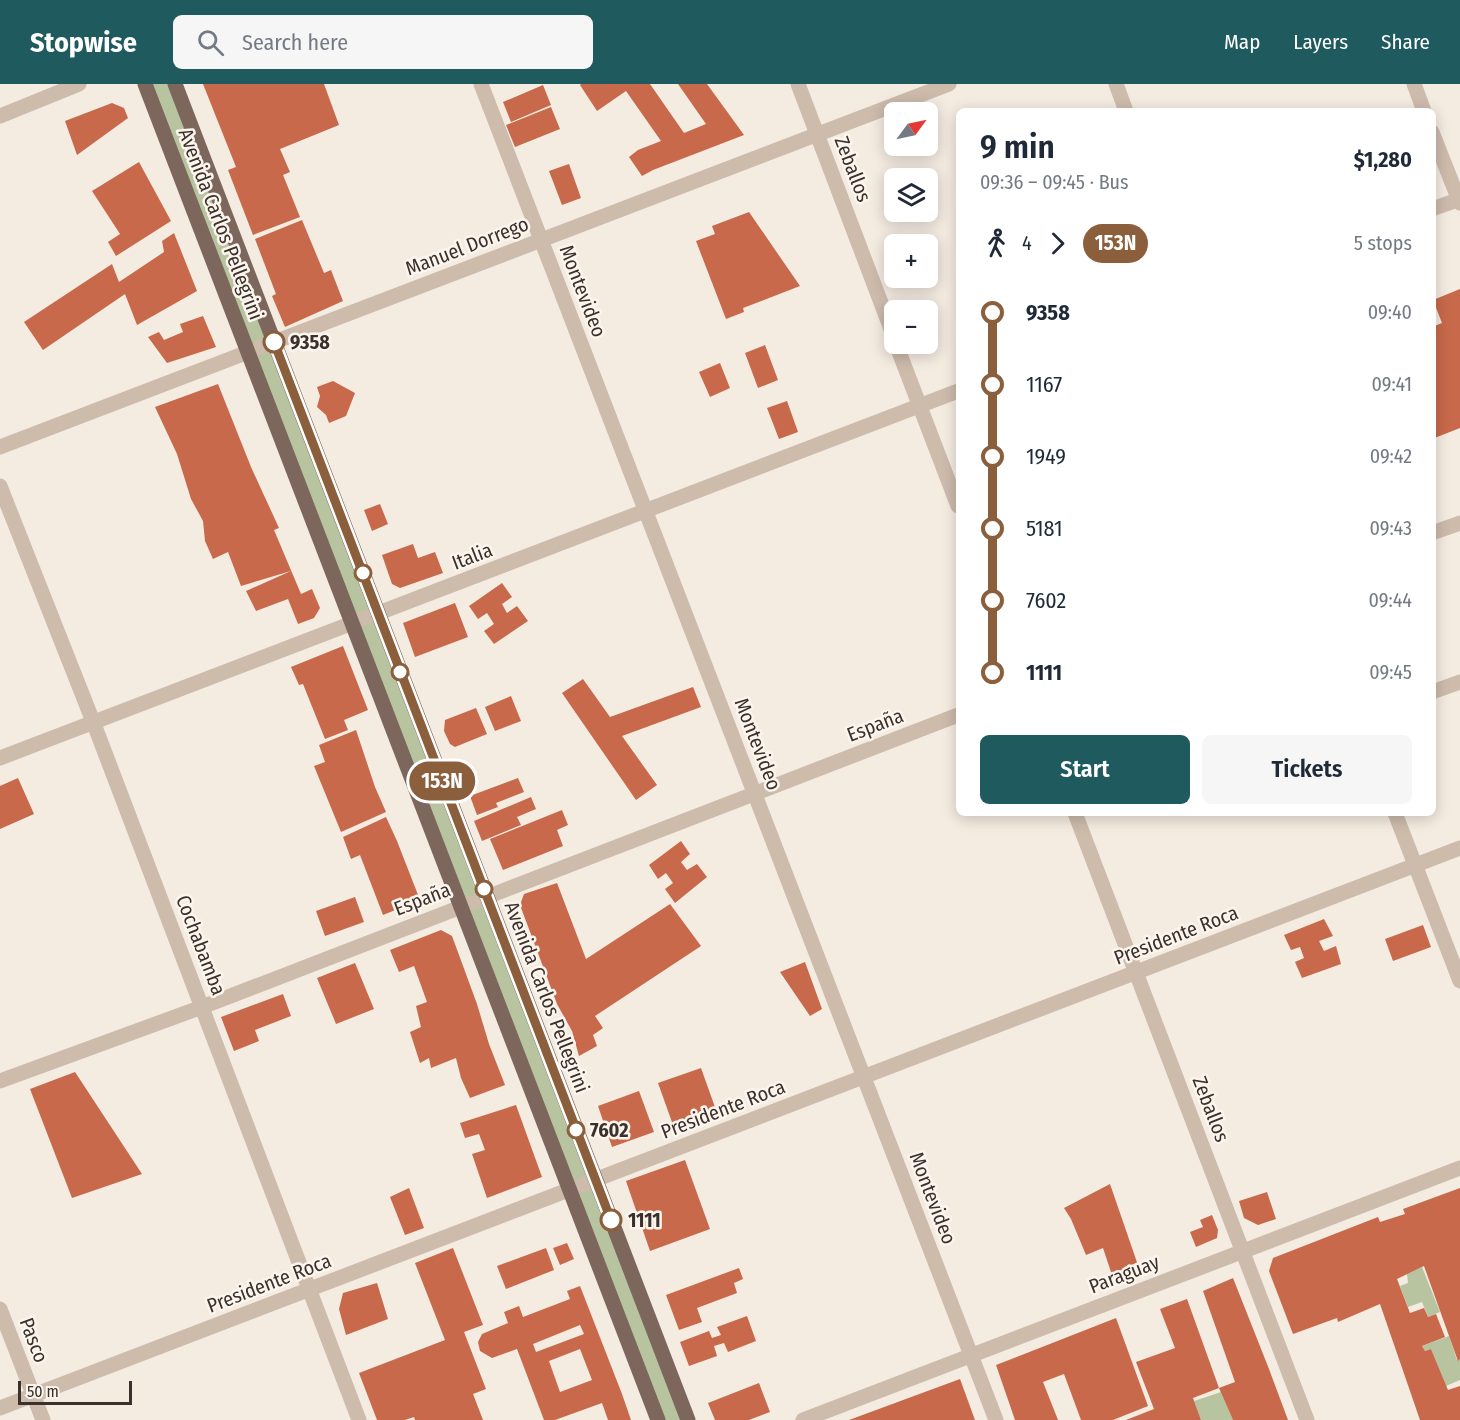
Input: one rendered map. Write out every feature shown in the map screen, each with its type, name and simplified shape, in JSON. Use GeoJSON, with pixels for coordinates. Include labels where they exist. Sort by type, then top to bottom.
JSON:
{"type":"FeatureCollection","features":[{"type":"Feature","properties":{"kind":"main road","name":"Avenida Carlos Pellegrini"},"geometry":{"type":"LineString","coordinates":[[145,84],[658,1420]]}},
{"type":"Feature","properties":{"kind":"main road","name":"Avenida Carlos Pellegrini"},"geometry":{"type":"LineString","coordinates":[[175,84],[687,1420]]}},
{"type":"Feature","properties":{"kind":"street"},"geometry":{"type":"LineString","coordinates":[[0,116],[79,84]]}},
{"type":"Feature","properties":{"kind":"street","name":"Montevideo"},"geometry":{"type":"LineString","coordinates":[[481,84],[996,1420]]}},
{"type":"Feature","properties":{"kind":"street","name":"Zeballos"},"geometry":{"type":"LineString","coordinates":[[798,84],[884,311]]}},
{"type":"Feature","properties":{"kind":"street","name":"Manuel Dorrego"},"geometry":{"type":"LineString","coordinates":[[0,447],[949,84]]}},
{"type":"Feature","properties":{"kind":"street"},"geometry":{"type":"LineString","coordinates":[[1116,84],[1125,108]]}},
{"type":"Feature","properties":{"kind":"street"},"geometry":{"type":"LineString","coordinates":[[1414,84],[1423,108]]}},
{"type":"Feature","properties":{"kind":"street"},"geometry":{"type":"LineString","coordinates":[[1436,142],[1460,200],[1436,208]]}},
{"type":"Feature","properties":{"kind":"street"},"geometry":{"type":"LineString","coordinates":[[900,354],[956,501]]}},
{"type":"Feature","properties":{"kind":"street","name":"Italia"},"geometry":{"type":"LineString","coordinates":[[0,758],[956,393]]}},
{"type":"Feature","properties":{"kind":"street","name":"Cochabamba"},"geometry":{"type":"LineString","coordinates":[[0,486],[94,724],[359,1420]]}},
{"type":"Feature","properties":{"kind":"street"},"geometry":{"type":"LineString","coordinates":[[1436,532],[1460,523]]}},
{"type":"Feature","properties":{"kind":"street"},"geometry":{"type":"LineString","coordinates":[[1436,691],[1460,682]]}},
{"type":"Feature","properties":{"kind":"street","name":"España"},"geometry":{"type":"LineString","coordinates":[[0,1081],[202,1006],[956,717]]}},
{"type":"Feature","properties":{"kind":"street","name":"Zeballos"},"geometry":{"type":"LineString","coordinates":[[1076,816],[1306,1420]]}},
{"type":"Feature","properties":{"kind":"street"},"geometry":{"type":"LineString","coordinates":[[1396,816],[1460,981]]}},
{"type":"Feature","properties":{"kind":"street","name":"Presidente Roca"},"geometry":{"type":"LineString","coordinates":[[0,1408],[1460,849]]}},
{"type":"Feature","properties":{"kind":"street","name":"Paraguay"},"geometry":{"type":"LineString","coordinates":[[802,1420],[1460,1168]]}},
{"type":"Feature","properties":{"kind":"street","name":"Pasco"},"geometry":{"type":"LineString","coordinates":[[0,1309],[43,1420]]}},
{"type":"Feature","properties":{"kind":"green space"},"geometry":{"type":"Polygon","coordinates":[[[145,84],[175,84],[688,1420],[658,1420],[145,84]]]}},
{"type":"Feature","properties":{"kind":"green space"},"geometry":{"type":"Polygon","coordinates":[[[1422,1267],[1440,1312],[1428,1317],[1422,1302],[1408,1307],[1400,1286],[1408,1283],[1407,1274],[1422,1267]]]}},
{"type":"Feature","properties":{"kind":"green space"},"geometry":{"type":"Polygon","coordinates":[[[1449,1336],[1457,1360],[1460,1358],[1460,1380],[1446,1386],[1431,1349],[1425,1351],[1422,1346],[1449,1336]]]}},
{"type":"Feature","properties":{"kind":"green space"},"geometry":{"type":"Polygon","coordinates":[[[1221,1392],[1233,1420],[1201,1420],[1194,1401],[1221,1392]]]}},
{"type":"Feature","properties":{"kind":"building"},"geometry":{"type":"Polygon","coordinates":[[[203,84],[324,84],[339,125],[280,149],[290,172],[283,175],[300,217],[253,235],[228,170],[236,167],[203,84]]]}},
{"type":"Feature","properties":{"kind":"building"},"geometry":{"type":"Polygon","coordinates":[[[581,84],[650,84],[684,133],[706,124],[678,84],[707,84],[744,135],[642,176],[629,157],[638,150],[661,141],[626,91],[597,111],[581,84]]]}},
{"type":"Feature","properties":{"kind":"building"},"geometry":{"type":"Polygon","coordinates":[[[543,85],[551,105],[511,122],[503,102],[543,85]]]}},
{"type":"Feature","properties":{"kind":"building"},"geometry":{"type":"Polygon","coordinates":[[[112,103],[124,108],[128,118],[77,155],[65,121],[112,103]]]}},
{"type":"Feature","properties":{"kind":"building"},"geometry":{"type":"Polygon","coordinates":[[[551,107],[560,129],[515,147],[506,125],[551,107]]]}},
{"type":"Feature","properties":{"kind":"building"},"geometry":{"type":"Polygon","coordinates":[[[139,162],[171,221],[116,256],[108,242],[120,234],[92,191],[139,162]]]}},
{"type":"Feature","properties":{"kind":"building"},"geometry":{"type":"Polygon","coordinates":[[[569,164],[581,198],[562,205],[549,171],[569,164]]]}},
{"type":"Feature","properties":{"kind":"building"},"geometry":{"type":"Polygon","coordinates":[[[749,212],[800,286],[743,308],[744,312],[726,319],[696,241],[715,234],[712,226],[749,212]]]}},
{"type":"Feature","properties":{"kind":"building"},"geometry":{"type":"Polygon","coordinates":[[[302,220],[324,273],[331,270],[343,301],[285,327],[272,296],[276,294],[255,239],[302,220]]]}},
{"type":"Feature","properties":{"kind":"building"},"geometry":{"type":"Polygon","coordinates":[[[174,233],[197,291],[137,325],[125,294],[43,350],[24,322],[112,264],[119,282],[164,252],[162,241],[174,233]]]}},
{"type":"Feature","properties":{"kind":"building"},"geometry":{"type":"Polygon","coordinates":[[[1460,289],[1460,428],[1436,437],[1436,325],[1442,323],[1436,308],[1436,299],[1460,289]]]}},
{"type":"Feature","properties":{"kind":"building"},"geometry":{"type":"Polygon","coordinates":[[[203,316],[216,347],[167,363],[148,337],[159,332],[164,340],[183,332],[180,324],[203,316]]]}},
{"type":"Feature","properties":{"kind":"building"},"geometry":{"type":"Polygon","coordinates":[[[765,345],[778,380],[758,388],[745,353],[765,345]]]}},
{"type":"Feature","properties":{"kind":"building"},"geometry":{"type":"Polygon","coordinates":[[[720,363],[730,388],[710,397],[699,372],[720,363]]]}},
{"type":"Feature","properties":{"kind":"building"},"geometry":{"type":"Polygon","coordinates":[[[333,381],[355,393],[346,416],[329,423],[326,415],[317,407],[320,396],[317,387],[333,381]]]}},
{"type":"Feature","properties":{"kind":"building"},"geometry":{"type":"Polygon","coordinates":[[[218,384],[251,467],[279,528],[274,530],[301,594],[312,589],[320,608],[314,618],[298,624],[288,599],[256,611],[246,591],[291,571],[241,586],[228,552],[213,559],[205,541],[203,521],[191,499],[177,454],[155,407],[218,384]]]}},
{"type":"Feature","properties":{"kind":"building"},"geometry":{"type":"Polygon","coordinates":[[[787,401],[798,432],[779,439],[767,408],[787,401]]]}},
{"type":"Feature","properties":{"kind":"building"},"geometry":{"type":"Polygon","coordinates":[[[380,504],[388,524],[372,531],[364,510],[380,504]]]}},
{"type":"Feature","properties":{"kind":"building"},"geometry":{"type":"Polygon","coordinates":[[[413,544],[418,558],[435,552],[443,573],[400,588],[392,584],[382,555],[413,544]]]}},
{"type":"Feature","properties":{"kind":"building"},"geometry":{"type":"Polygon","coordinates":[[[502,583],[512,597],[502,604],[507,613],[517,606],[528,621],[494,644],[484,631],[494,624],[487,613],[478,619],[469,606],[502,583]]]}},
{"type":"Feature","properties":{"kind":"building"},"geometry":{"type":"Polygon","coordinates":[[[455,603],[468,637],[415,657],[403,623],[455,603]]]}},
{"type":"Feature","properties":{"kind":"building"},"geometry":{"type":"Polygon","coordinates":[[[343,646],[368,710],[344,720],[348,730],[325,739],[303,684],[299,685],[291,667],[343,646]]]}},
{"type":"Feature","properties":{"kind":"building"},"geometry":{"type":"Polygon","coordinates":[[[583,679],[610,717],[693,687],[701,707],[622,736],[657,785],[636,800],[562,693],[583,679]]]}},
{"type":"Feature","properties":{"kind":"building"},"geometry":{"type":"Polygon","coordinates":[[[511,696],[521,721],[495,731],[485,707],[511,696]]]}},
{"type":"Feature","properties":{"kind":"building"},"geometry":{"type":"Polygon","coordinates":[[[476,708],[487,734],[455,747],[450,744],[444,731],[445,720],[476,708]]]}},
{"type":"Feature","properties":{"kind":"building"},"geometry":{"type":"Polygon","coordinates":[[[356,730],[386,812],[341,832],[314,766],[325,762],[319,745],[356,730]]]}},
{"type":"Feature","properties":{"kind":"building"},"geometry":{"type":"Polygon","coordinates":[[[18,778],[34,814],[0,829],[0,786],[18,778]]]}},
{"type":"Feature","properties":{"kind":"building"},"geometry":{"type":"Polygon","coordinates":[[[518,778],[524,792],[496,803],[498,807],[477,815],[470,796],[518,778]]]}},
{"type":"Feature","properties":{"kind":"building"},"geometry":{"type":"Polygon","coordinates":[[[531,797],[536,809],[517,817],[521,825],[482,841],[474,821],[531,797]]]}},
{"type":"Feature","properties":{"kind":"building"},"geometry":{"type":"Polygon","coordinates":[[[562,810],[568,825],[557,830],[563,846],[503,870],[490,839],[562,810]]]}},
{"type":"Feature","properties":{"kind":"building"},"geometry":{"type":"Polygon","coordinates":[[[386,817],[420,900],[383,915],[360,855],[351,859],[343,837],[386,817]]]}},
{"type":"Feature","properties":{"kind":"building"},"geometry":{"type":"Polygon","coordinates":[[[681,841],[690,854],[681,862],[687,870],[697,864],[707,877],[675,903],[665,889],[673,883],[666,873],[658,879],[649,865],[681,841]]]}},
{"type":"Feature","properties":{"kind":"building"},"geometry":{"type":"Polygon","coordinates":[[[557,883],[586,959],[670,904],[701,946],[595,1016],[603,1028],[593,1035],[597,1046],[579,1056],[572,1031],[557,1004],[520,905],[524,894],[557,883]]]}},
{"type":"Feature","properties":{"kind":"building"},"geometry":{"type":"Polygon","coordinates":[[[355,897],[364,922],[325,936],[316,911],[355,897]]]}},
{"type":"Feature","properties":{"kind":"building"},"geometry":{"type":"Polygon","coordinates":[[[1324,919],[1333,936],[1319,941],[1324,951],[1336,946],[1341,964],[1302,978],[1295,962],[1304,958],[1300,947],[1291,950],[1284,935],[1324,919]]]}},
{"type":"Feature","properties":{"kind":"building"},"geometry":{"type":"Polygon","coordinates":[[[1423,925],[1431,947],[1393,961],[1385,939],[1423,925]]]}},
{"type":"Feature","properties":{"kind":"building"},"geometry":{"type":"Polygon","coordinates":[[[441,930],[452,936],[505,1085],[470,1098],[461,1078],[456,1058],[431,1068],[429,1058],[420,1063],[410,1032],[421,1027],[416,1006],[427,1002],[414,966],[399,972],[390,950],[441,930]]]}},
{"type":"Feature","properties":{"kind":"building"},"geometry":{"type":"Polygon","coordinates":[[[805,962],[822,1009],[810,1016],[780,972],[805,962]]]}},
{"type":"Feature","properties":{"kind":"building"},"geometry":{"type":"Polygon","coordinates":[[[355,963],[374,1009],[336,1024],[317,978],[355,963]]]}},
{"type":"Feature","properties":{"kind":"building"},"geometry":{"type":"Polygon","coordinates":[[[283,994],[291,1016],[255,1030],[259,1041],[234,1051],[221,1017],[283,994]]]}},
{"type":"Feature","properties":{"kind":"building"},"geometry":{"type":"Polygon","coordinates":[[[701,1068],[716,1110],[673,1125],[658,1083],[701,1068]]]}},
{"type":"Feature","properties":{"kind":"building"},"geometry":{"type":"Polygon","coordinates":[[[75,1072],[142,1174],[72,1198],[30,1089],[75,1072]]]}},
{"type":"Feature","properties":{"kind":"building"},"geometry":{"type":"Polygon","coordinates":[[[639,1091],[654,1132],[612,1147],[598,1106],[639,1091]]]}},
{"type":"Feature","properties":{"kind":"building"},"geometry":{"type":"Polygon","coordinates":[[[516,1105],[542,1177],[487,1198],[472,1154],[485,1150],[479,1134],[465,1138],[460,1123],[516,1105]]]}},
{"type":"Feature","properties":{"kind":"building"},"geometry":{"type":"Polygon","coordinates":[[[685,1160],[710,1229],[650,1251],[626,1181],[685,1160]]]}},
{"type":"Feature","properties":{"kind":"building"},"geometry":{"type":"Polygon","coordinates":[[[1110,1184],[1140,1271],[1114,1281],[1103,1248],[1086,1255],[1064,1208],[1110,1184]]]}},
{"type":"Feature","properties":{"kind":"building"},"geometry":{"type":"Polygon","coordinates":[[[409,1188],[424,1228],[405,1235],[390,1197],[409,1188]]]}},
{"type":"Feature","properties":{"kind":"building"},"geometry":{"type":"Polygon","coordinates":[[[1460,1188],[1460,1359],[1458,1361],[1424,1266],[1397,1279],[1410,1313],[1424,1308],[1428,1317],[1436,1314],[1445,1337],[1422,1346],[1425,1351],[1431,1349],[1448,1390],[1460,1386],[1460,1420],[1420,1420],[1380,1304],[1338,1322],[1337,1318],[1293,1334],[1269,1271],[1273,1258],[1378,1217],[1380,1222],[1405,1214],[1403,1209],[1460,1188]]]}},
{"type":"Feature","properties":{"kind":"building"},"geometry":{"type":"Polygon","coordinates":[[[1267,1192],[1276,1219],[1258,1225],[1244,1218],[1239,1201],[1267,1192]]]}},
{"type":"Feature","properties":{"kind":"building"},"geometry":{"type":"Polygon","coordinates":[[[1212,1215],[1218,1230],[1217,1238],[1196,1247],[1190,1232],[1203,1227],[1200,1220],[1212,1215]]]}},
{"type":"Feature","properties":{"kind":"building"},"geometry":{"type":"Polygon","coordinates":[[[567,1243],[574,1259],[560,1265],[553,1248],[567,1243]]]}},
{"type":"Feature","properties":{"kind":"building"},"geometry":{"type":"Polygon","coordinates":[[[453,1248],[483,1325],[464,1332],[486,1389],[473,1394],[483,1420],[415,1420],[414,1417],[405,1420],[377,1420],[359,1373],[445,1340],[415,1263],[453,1248]]]}},
{"type":"Feature","properties":{"kind":"building"},"geometry":{"type":"Polygon","coordinates":[[[546,1248],[554,1270],[506,1289],[497,1266],[546,1248]]]}},
{"type":"Feature","properties":{"kind":"building"},"geometry":{"type":"Polygon","coordinates":[[[739,1268],[743,1279],[734,1283],[737,1293],[697,1308],[702,1322],[679,1330],[666,1295],[739,1268]]]}},
{"type":"Feature","properties":{"kind":"building"},"geometry":{"type":"Polygon","coordinates":[[[1233,1278],[1288,1420],[1233,1420],[1219,1388],[1235,1382],[1203,1291],[1233,1278]]]}},
{"type":"Feature","properties":{"kind":"building"},"geometry":{"type":"Polygon","coordinates":[[[377,1283],[388,1319],[346,1335],[339,1309],[343,1293],[377,1283]]]}},
{"type":"Feature","properties":{"kind":"building"},"geometry":{"type":"Polygon","coordinates":[[[580,1286],[631,1420],[608,1420],[602,1403],[555,1420],[544,1420],[517,1349],[492,1358],[480,1351],[478,1342],[482,1334],[508,1323],[504,1312],[519,1306],[523,1317],[570,1299],[567,1291],[580,1286]],[[580,1325],[533,1344],[536,1352],[584,1334],[580,1325]],[[580,1349],[549,1361],[560,1392],[592,1380],[580,1349]]]}},
{"type":"Feature","properties":{"kind":"building"},"geometry":{"type":"Polygon","coordinates":[[[1187,1299],[1219,1388],[1193,1398],[1201,1420],[1126,1420],[1154,1409],[1136,1362],[1175,1348],[1160,1309],[1187,1299]]]}},
{"type":"Feature","properties":{"kind":"building"},"geometry":{"type":"Polygon","coordinates":[[[747,1316],[756,1341],[728,1352],[724,1343],[714,1346],[717,1356],[689,1366],[680,1342],[709,1331],[712,1338],[721,1335],[717,1327],[747,1316]]]}},
{"type":"Feature","properties":{"kind":"building"},"geometry":{"type":"Polygon","coordinates":[[[1116,1318],[1148,1406],[1113,1420],[1081,1420],[1064,1374],[1043,1382],[1058,1420],[1015,1420],[996,1365],[1116,1318]]]}},
{"type":"Feature","properties":{"kind":"building"},"geometry":{"type":"Polygon","coordinates":[[[960,1379],[975,1420],[849,1420],[960,1379]]]}},
{"type":"Feature","properties":{"kind":"building"},"geometry":{"type":"Polygon","coordinates":[[[759,1383],[770,1412],[749,1420],[715,1420],[708,1403],[759,1383]]]}},
{"type":"Feature","properties":{"kind":"bus line","name":"153N"},"geometry":{"type":"LineString","coordinates":[[274,342],[611,1220]]}},
{"type":"Feature","properties":{"kind":"place","name":"9358"},"geometry":{"type":"Point","coordinates":[274,342]}},
{"type":"Feature","properties":{"kind":"place","name":"7602"},"geometry":{"type":"Point","coordinates":[576,1130]}},
{"type":"Feature","properties":{"kind":"place","name":"1111"},"geometry":{"type":"Point","coordinates":[611,1220]}}]}
